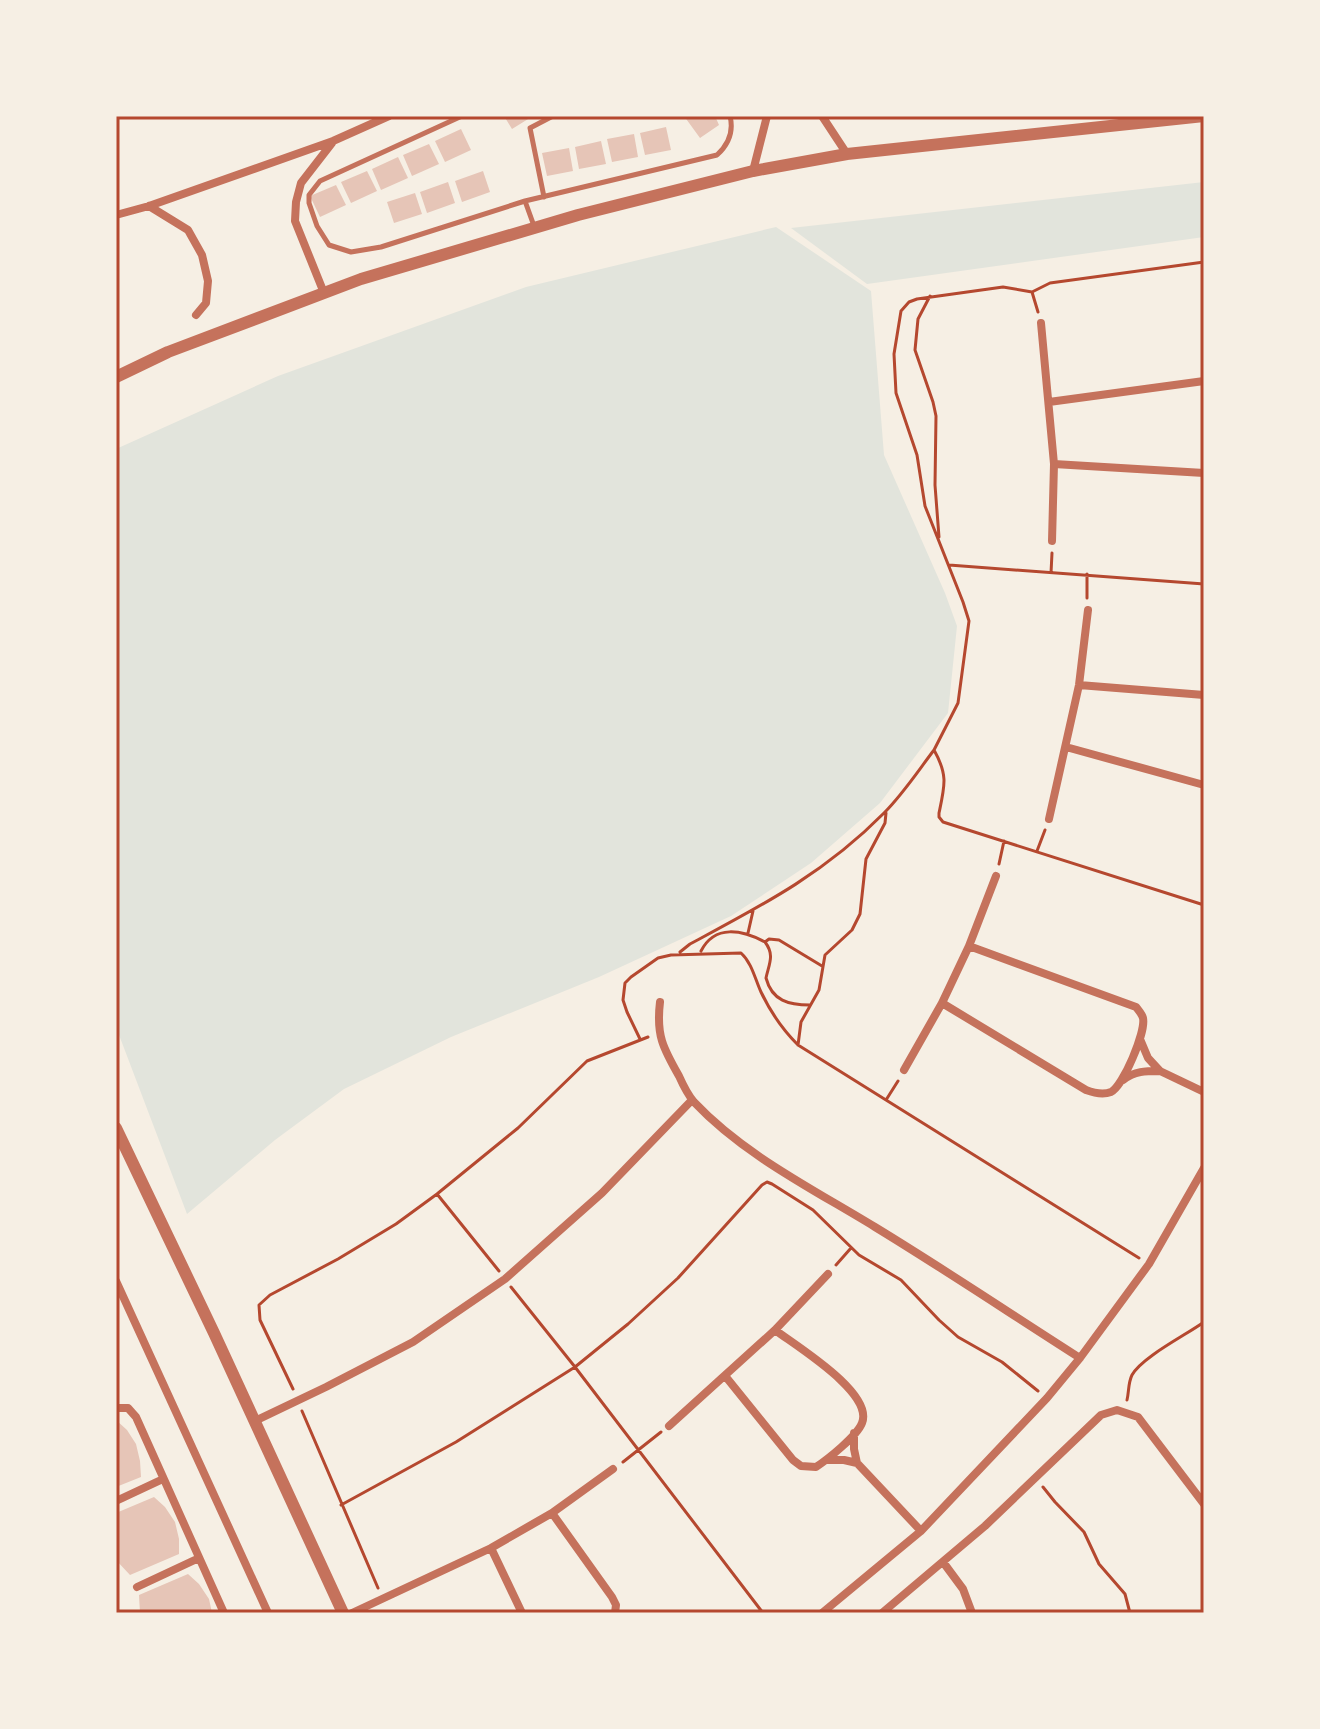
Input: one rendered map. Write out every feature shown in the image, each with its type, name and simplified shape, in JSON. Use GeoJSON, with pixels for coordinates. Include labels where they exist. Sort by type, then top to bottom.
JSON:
{"type":"FeatureCollection","features":[{"type":"Feature","properties":{"kind":"street"},"geometry":{"type":"LineString","coordinates":[[116,215],[333,141],[389,116]]}},
{"type":"Feature","properties":{"kind":"street"},"geometry":{"type":"LineString","coordinates":[[753,171],[767,116]]}},
{"type":"Feature","properties":{"kind":"street"},"geometry":{"type":"LineString","coordinates":[[822,116],[847,154]]}},
{"type":"Feature","properties":{"kind":"street"},"geometry":{"type":"LineString","coordinates":[[116,377],[168,352],[361,279],[535,228],[753,171],[847,154],[1204,116]]}},
{"type":"Feature","properties":{"kind":"street"},"geometry":{"type":"LineString","coordinates":[[324,293],[295,221],[296,202],[301,183],[333,141]]}},
{"type":"Feature","properties":{"kind":"street"},"geometry":{"type":"LineString","coordinates":[[149,206],[188,230],[202,255],[208,281],[206,303],[196,315]]}},
{"type":"Feature","properties":{"kind":"street"},"geometry":{"type":"LineString","coordinates":[[1041,323],[1054,464],[1052,541]]}},
{"type":"Feature","properties":{"kind":"street"},"geometry":{"type":"LineString","coordinates":[[1049,402],[1204,381]]}},
{"type":"Feature","properties":{"kind":"street"},"geometry":{"type":"LineString","coordinates":[[1054,464],[1204,473]]}},
{"type":"Feature","properties":{"kind":"street"},"geometry":{"type":"LineString","coordinates":[[1049,819],[1079,685],[1088,610]]}},
{"type":"Feature","properties":{"kind":"street"},"geometry":{"type":"LineString","coordinates":[[1079,685],[1204,695]]}},
{"type":"Feature","properties":{"kind":"street"},"geometry":{"type":"LineString","coordinates":[[1066,747],[1204,785]]}},
{"type":"Feature","properties":{"kind":"street"},"geometry":{"type":"LineString","coordinates":[[904,1070],[942,1003],[969,946],[996,876]]}},
{"type":"Feature","properties":{"kind":"street"},"geometry":{"type":"LineString","coordinates":[[942,1003],[1086,1090],[1110,1092],[1122,1080],[1140,1039],[1144,1020],[1136,1007],[969,946]]}},
{"type":"Feature","properties":{"kind":"street"},"geometry":{"type":"LineString","coordinates":[[660,1002],[658,1018],[663,1049],[692,1100],[742,1144],[1080,1358]]}},
{"type":"Feature","properties":{"kind":"street"},"geometry":{"type":"LineString","coordinates":[[1140,1039],[1148,1058],[1160,1071],[1204,1092]]}},
{"type":"Feature","properties":{"kind":"street"},"geometry":{"type":"LineString","coordinates":[[1122,1080],[1140,1071],[1160,1071]]}},
{"type":"Feature","properties":{"kind":"street"},"geometry":{"type":"LineString","coordinates":[[255,1421],[413,1342],[505,1279],[602,1193],[692,1100]]}},
{"type":"Feature","properties":{"kind":"street"},"geometry":{"type":"LineString","coordinates":[[116,1128],[343,1613]]}},
{"type":"Feature","properties":{"kind":"street"},"geometry":{"type":"LineString","coordinates":[[822,1613],[921,1531],[1047,1398],[1149,1264],[1204,1168]]}},
{"type":"Feature","properties":{"kind":"street"},"geometry":{"type":"LineString","coordinates":[[669,1426],[726,1377],[828,1274]]}},
{"type":"Feature","properties":{"kind":"street"},"geometry":{"type":"LineString","coordinates":[[116,1281],[268,1613]]}},
{"type":"Feature","properties":{"kind":"street"},"geometry":{"type":"LineString","coordinates":[[726,1377],[793,1460],[809,1468],[826,1460],[862,1424],[860,1404],[856,1395],[837,1377],[775,1330]]}},
{"type":"Feature","properties":{"kind":"street"},"geometry":{"type":"LineString","coordinates":[[116,1408],[133,1411],[224,1613]]}},
{"type":"Feature","properties":{"kind":"street"},"geometry":{"type":"LineString","coordinates":[[882,1613],[985,1526],[1101,1415],[1121,1411],[1138,1417],[1204,1504]]}},
{"type":"Feature","properties":{"kind":"street"},"geometry":{"type":"LineString","coordinates":[[854,1433],[857,1463],[921,1531]]}},
{"type":"Feature","properties":{"kind":"street"},"geometry":{"type":"LineString","coordinates":[[826,1460],[857,1463]]}},
{"type":"Feature","properties":{"kind":"street"},"geometry":{"type":"LineString","coordinates":[[352,1613],[491,1548],[552,1513],[613,1469]]}},
{"type":"Feature","properties":{"kind":"street"},"geometry":{"type":"LineString","coordinates":[[116,1501],[163,1479]]}},
{"type":"Feature","properties":{"kind":"street"},"geometry":{"type":"LineString","coordinates":[[552,1513],[612,1597],[616,1605],[615,1613]]}},
{"type":"Feature","properties":{"kind":"street"},"geometry":{"type":"LineString","coordinates":[[491,1548],[522,1613]]}},
{"type":"Feature","properties":{"kind":"street"},"geometry":{"type":"LineString","coordinates":[[137,1587],[199,1558]]}},
{"type":"Feature","properties":{"kind":"street"},"geometry":{"type":"LineString","coordinates":[[943,1562],[963,1589],[972,1613]]}},
{"type":"Feature","properties":{"kind":"lane"},"geometry":{"type":"LineString","coordinates":[[462,116],[320,181],[309,195],[309,203],[317,226],[329,245],[351,252],[381,247],[525,201],[717,155],[731,137],[730,116]]}},
{"type":"Feature","properties":{"kind":"lane"},"geometry":{"type":"LineString","coordinates":[[544,197],[530,128],[553,116]]}},
{"type":"Feature","properties":{"kind":"lane"},"geometry":{"type":"LineString","coordinates":[[525,201],[535,228]]}},
{"type":"Feature","properties":{"kind":"path"},"geometry":{"type":"LineString","coordinates":[[680,953],[690,944],[753,911],[815,872],[886,812],[934,750],[958,703],[969,621],[925,506],[917,455],[898,402],[894,354],[901,311],[909,302],[930,296],[1003,287],[1032,292],[1050,283],[1204,262]]}},
{"type":"Feature","properties":{"kind":"path"},"geometry":{"type":"LineString","coordinates":[[1032,292],[1036,304]]}},
{"type":"Feature","properties":{"kind":"path"},"geometry":{"type":"LineString","coordinates":[[930,296],[918,319],[915,350],[936,416],[935,485],[939,541]]}},
{"type":"Feature","properties":{"kind":"path"},"geometry":{"type":"LineString","coordinates":[[1051,564],[1051,573]]}},
{"type":"Feature","properties":{"kind":"path"},"geometry":{"type":"LineString","coordinates":[[949,565],[1204,584]]}},
{"type":"Feature","properties":{"kind":"path"},"geometry":{"type":"LineString","coordinates":[[1087,574],[1087,585]]}},
{"type":"Feature","properties":{"kind":"path"},"geometry":{"type":"LineString","coordinates":[[934,750],[944,768],[945,779],[940,820],[1204,905]]}},
{"type":"Feature","properties":{"kind":"path"},"geometry":{"type":"LineString","coordinates":[[798,1045],[801,1022],[819,990],[825,955],[852,930],[860,914],[866,859],[885,823],[886,812]]}},
{"type":"Feature","properties":{"kind":"path"},"geometry":{"type":"LineString","coordinates":[[1037,851],[1049,819]]}},
{"type":"Feature","properties":{"kind":"path"},"geometry":{"type":"LineString","coordinates":[[1002,853],[1004,841]]}},
{"type":"Feature","properties":{"kind":"path"},"geometry":{"type":"LineString","coordinates":[[748,933],[753,911]]}},
{"type":"Feature","properties":{"kind":"path"},"geometry":{"type":"LineString","coordinates":[[700,953],[707,942],[721,934],[733,931],[748,933],[765,942],[771,952],[766,978],[769,988],[780,1000],[811,1005]]}},
{"type":"Feature","properties":{"kind":"path"},"geometry":{"type":"LineString","coordinates":[[765,942],[769,939],[779,940],[822,966]]}},
{"type":"Feature","properties":{"kind":"path"},"geometry":{"type":"LineString","coordinates":[[640,1040],[623,1000],[625,983],[658,958],[680,953],[741,953],[785,1032],[798,1045],[1149,1264]]}},
{"type":"Feature","properties":{"kind":"path"},"geometry":{"type":"LineString","coordinates":[[384,1599],[260,1320],[259,1305],[270,1295],[396,1224],[437,1194],[518,1128],[587,1061],[659,1033]]}},
{"type":"Feature","properties":{"kind":"path"},"geometry":{"type":"LineString","coordinates":[[886,1100],[891,1091]]}},
{"type":"Feature","properties":{"kind":"path"},"geometry":{"type":"LineString","coordinates":[[341,1505],[456,1442],[575,1367],[678,1278],[767,1182],[813,1210],[851,1248],[901,1280],[958,1337],[1002,1362],[1047,1398]]}},
{"type":"Feature","properties":{"kind":"path"},"geometry":{"type":"LineString","coordinates":[[437,1194],[575,1367],[763,1613]]}},
{"type":"Feature","properties":{"kind":"path"},"geometry":{"type":"LineString","coordinates":[[844,1256],[851,1248]]}},
{"type":"Feature","properties":{"kind":"path"},"geometry":{"type":"LineString","coordinates":[[1121,1411],[1136,1370],[1204,1322]]}},
{"type":"Feature","properties":{"kind":"path"},"geometry":{"type":"LineString","coordinates":[[631,1456],[652,1440]]}},
{"type":"Feature","properties":{"kind":"path"},"geometry":{"type":"LineString","coordinates":[[1036,1478],[1084,1532],[1099,1564],[1125,1594],[1130,1613]]}},
{"type":"Feature","properties":{"kind":"shaded area"},"geometry":{"type":"Polygon","coordinates":[[[1204,182],[1204,237],[867,284],[791,228],[1204,182]]]}},
{"type":"Feature","properties":{"kind":"shaded area"},"geometry":{"type":"Polygon","coordinates":[[[776,227],[871,291],[884,455],[957,626],[948,713],[880,803],[811,863],[731,916],[599,977],[451,1037],[344,1089],[275,1140],[187,1214],[116,1027],[116,449],[278,376],[526,287],[776,227]]]}},
{"type":"Feature","properties":{"kind":"building"},"geometry":{"type":"Polygon","coordinates":[[[504,116],[533,116],[512,129],[504,116]]]}},
{"type":"Feature","properties":{"kind":"building"},"geometry":{"type":"Polygon","coordinates":[[[684,116],[715,116],[719,125],[700,138],[684,116]]]}},
{"type":"Feature","properties":{"kind":"building"},"geometry":{"type":"Polygon","coordinates":[[[666,127],[671,150],[645,155],[640,133],[666,127]]]}},
{"type":"Feature","properties":{"kind":"building"},"geometry":{"type":"Polygon","coordinates":[[[461,129],[471,150],[445,162],[435,141],[461,129]]]}},
{"type":"Feature","properties":{"kind":"building"},"geometry":{"type":"Polygon","coordinates":[[[634,134],[638,157],[612,162],[607,139],[634,134]]]}},
{"type":"Feature","properties":{"kind":"building"},"geometry":{"type":"Polygon","coordinates":[[[601,141],[606,164],[579,169],[575,147],[601,141]]]}},
{"type":"Feature","properties":{"kind":"building"},"geometry":{"type":"Polygon","coordinates":[[[429,144],[439,164],[412,176],[403,155],[429,144]]]}},
{"type":"Feature","properties":{"kind":"building"},"geometry":{"type":"Polygon","coordinates":[[[569,148],[573,171],[547,176],[542,153],[569,148]]]}},
{"type":"Feature","properties":{"kind":"building"},"geometry":{"type":"Polygon","coordinates":[[[398,157],[408,178],[381,190],[372,169],[398,157]]]}},
{"type":"Feature","properties":{"kind":"building"},"geometry":{"type":"Polygon","coordinates":[[[367,171],[377,191],[351,203],[341,182],[367,171]]]}},
{"type":"Feature","properties":{"kind":"building"},"geometry":{"type":"Polygon","coordinates":[[[483,171],[490,192],[462,202],[455,181],[483,171]]]}},
{"type":"Feature","properties":{"kind":"building"},"geometry":{"type":"Polygon","coordinates":[[[448,182],[455,203],[427,213],[420,192],[448,182]]]}},
{"type":"Feature","properties":{"kind":"building"},"geometry":{"type":"Polygon","coordinates":[[[336,185],[346,205],[320,217],[310,196],[336,185]]]}},
{"type":"Feature","properties":{"kind":"building"},"geometry":{"type":"Polygon","coordinates":[[[415,193],[422,214],[394,223],[387,202],[415,193]]]}},
{"type":"Feature","properties":{"kind":"building"},"geometry":{"type":"Polygon","coordinates":[[[116,1420],[136,1444],[141,1477],[116,1487],[116,1420]]]}},
{"type":"Feature","properties":{"kind":"building"},"geometry":{"type":"Polygon","coordinates":[[[154,1497],[175,1522],[179,1554],[130,1575],[116,1560],[116,1513],[154,1497]]]}},
{"type":"Feature","properties":{"kind":"building"},"geometry":{"type":"Polygon","coordinates":[[[188,1574],[209,1599],[212,1613],[140,1613],[139,1595],[188,1574]]]}}]}
